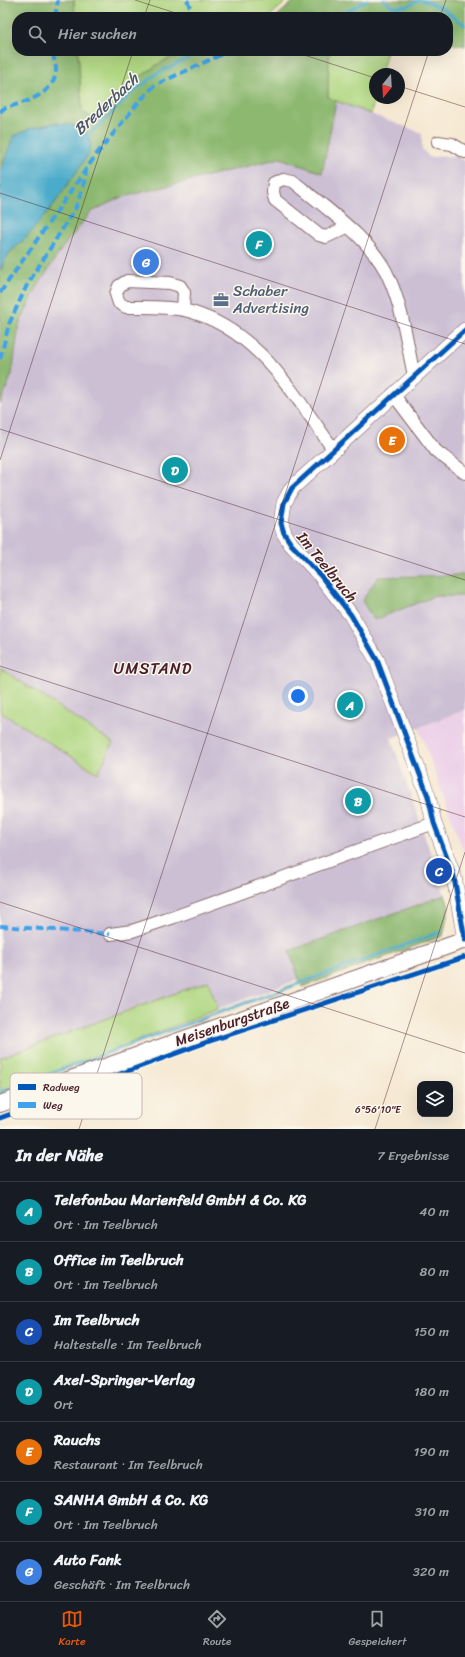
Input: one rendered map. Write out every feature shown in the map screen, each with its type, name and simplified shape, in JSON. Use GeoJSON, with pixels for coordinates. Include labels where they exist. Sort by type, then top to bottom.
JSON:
{"type":"FeatureCollection","features":[{"type":"Feature","properties":{"kind":"main road","name":"Meisenburgstraße"},"geometry":{"type":"LineString","coordinates":[[88,1073],[465,940]]}},
{"type":"Feature","properties":{"kind":"main road","name":"Meisenburgstraße"},"geometry":{"type":"LineString","coordinates":[[0,1104],[10,1100]]}},
{"type":"Feature","properties":{"kind":"street"},"geometry":{"type":"LineString","coordinates":[[438,142],[452,144],[465,152]]}},
{"type":"Feature","properties":{"kind":"street"},"geometry":{"type":"LineString","coordinates":[[347,227],[326,237],[319,235],[275,200],[272,192],[274,183],[282,179],[293,181],[364,241],[376,256],[389,278],[399,307],[414,376]]}},
{"type":"Feature","properties":{"kind":"street"},"geometry":{"type":"LineString","coordinates":[[183,310],[184,292],[180,286],[170,283],[127,281],[120,286],[116,294],[119,303],[126,307],[183,310],[223,324],[245,339],[266,358],[334,450]]}},
{"type":"Feature","properties":{"kind":"street","name":"Im Teelbruch"},"geometry":{"type":"LineString","coordinates":[[465,330],[393,394],[292,488],[284,503],[281,523],[284,533],[291,544],[320,575],[351,615],[377,660],[428,796],[434,823],[454,877],[465,940]]}},
{"type":"Feature","properties":{"kind":"street"},"geometry":{"type":"LineString","coordinates":[[393,394],[436,451],[465,473]]}},
{"type":"Feature","properties":{"kind":"street"},"geometry":{"type":"LineString","coordinates":[[110,934],[132,931],[167,920],[434,823]]}},
{"type":"Feature","properties":{"kind":"street","name":"Im Teelbruch"},"geometry":{"type":"LineString","coordinates":[[454,877],[465,895]]}},
{"type":"Feature","properties":{"kind":"shaded area"},"geometry":{"type":"Polygon","coordinates":[[[336,101],[422,133],[422,149],[429,157],[457,156],[465,161],[465,575],[379,577],[374,620],[435,596],[465,596],[465,710],[391,738],[445,895],[289,951],[299,979],[218,1009],[208,981],[0,1058],[0,712],[97,773],[113,744],[0,668],[0,404],[12,374],[19,325],[36,289],[62,248],[91,212],[119,198],[280,158],[322,173],[336,101]]]}},
{"type":"Feature","properties":{"kind":"shaded area"},"geometry":{"type":"Polygon","coordinates":[[[465,710],[465,856],[419,728],[465,710]]]}},
{"type":"Feature","properties":{"kind":"green space"},"geometry":{"type":"Polygon","coordinates":[[[0,0],[74,0],[75,12],[12,12],[12,56],[78,56],[82,111],[92,118],[126,87],[158,64],[174,56],[329,56],[328,97],[336,101],[322,173],[280,158],[119,198],[91,212],[62,248],[36,289],[19,325],[12,374],[0,404],[0,271],[9,253],[26,238],[91,145],[85,130],[40,127],[23,132],[13,137],[0,173],[0,0]]]}},
{"type":"Feature","properties":{"kind":"green space"},"geometry":{"type":"Polygon","coordinates":[[[74,0],[288,0],[275,12],[75,12],[74,0]]]}},
{"type":"Feature","properties":{"kind":"green space"},"geometry":{"type":"Polygon","coordinates":[[[295,0],[465,0],[465,46],[453,44],[453,12],[282,12],[295,0]]]}},
{"type":"Feature","properties":{"kind":"green space"},"geometry":{"type":"Polygon","coordinates":[[[78,56],[174,56],[146,73],[92,118],[82,111],[78,56]]]}},
{"type":"Feature","properties":{"kind":"green space"},"geometry":{"type":"Polygon","coordinates":[[[329,56],[386,56],[383,68],[369,68],[369,104],[373,104],[371,114],[328,98],[329,56]]]}},
{"type":"Feature","properties":{"kind":"green space"},"geometry":{"type":"Polygon","coordinates":[[[465,575],[465,596],[435,596],[374,620],[362,601],[378,577],[465,575]]]}},
{"type":"Feature","properties":{"kind":"green space"},"geometry":{"type":"Polygon","coordinates":[[[0,668],[113,743],[98,773],[0,712],[0,668]]]}},
{"type":"Feature","properties":{"kind":"green space"},"geometry":{"type":"Polygon","coordinates":[[[445,895],[449,907],[443,936],[302,987],[289,951],[445,895]]]}},
{"type":"Feature","properties":{"kind":"green space"},"geometry":{"type":"Polygon","coordinates":[[[208,981],[218,1009],[54,1073],[10,1073],[10,1090],[0,1094],[0,1058],[208,981]]]}},
{"type":"Feature","properties":{"kind":"water"},"geometry":{"type":"Polygon","coordinates":[[[54,123],[68,124],[85,130],[91,144],[88,155],[55,203],[26,238],[9,253],[0,271],[0,173],[13,137],[29,129],[54,123]]]}},
{"type":"Feature","properties":{"kind":"waterway","name":"Brederbach"},"geometry":{"type":"LineString","coordinates":[[345,12],[367,0]]}},
{"type":"Feature","properties":{"kind":"waterway","name":"Brederbach"},"geometry":{"type":"LineString","coordinates":[[383,0],[394,7],[408,6],[419,0]]}},
{"type":"Feature","properties":{"kind":"waterway","name":"Brederbach"},"geometry":{"type":"LineString","coordinates":[[422,0],[442,8],[447,12]]}},
{"type":"Feature","properties":{"kind":"waterway","name":"Brederbach"},"geometry":{"type":"LineString","coordinates":[[453,16],[465,25]]}},
{"type":"Feature","properties":{"kind":"waterway","name":"Brederbach"},"geometry":{"type":"LineString","coordinates":[[86,138],[132,93],[158,73],[193,56]]}},
{"type":"Feature","properties":{"kind":"waterway"},"geometry":{"type":"LineString","coordinates":[[52,1073],[441,932]]}},
{"type":"Feature","properties":{"kind":"waterway"},"geometry":{"type":"LineString","coordinates":[[0,1092],[10,1088]]}},
{"type":"Feature","properties":{"kind":"marked path"},"geometry":{"type":"LineString","coordinates":[[56,12],[58,0]]}},
{"type":"Feature","properties":{"kind":"marked path"},"geometry":{"type":"LineString","coordinates":[[187,0],[190,7]]}},
{"type":"Feature","properties":{"kind":"marked path"},"geometry":{"type":"LineString","coordinates":[[0,112],[3,109],[37,97],[50,86],[54,79],[56,70],[54,56]]}},
{"type":"Feature","properties":{"kind":"marked path"},"geometry":{"type":"LineString","coordinates":[[0,293],[96,155],[138,103],[155,85],[218,56]]}},
{"type":"Feature","properties":{"kind":"marked path"},"geometry":{"type":"LineString","coordinates":[[0,359],[9,324],[27,285],[75,209],[83,188],[86,171]]}},
{"type":"Feature","properties":{"kind":"marked path"},"geometry":{"type":"LineString","coordinates":[[0,926],[110,934]]}},
{"type":"Feature","properties":{"kind":"cycle path"},"geometry":{"type":"LineString","coordinates":[[465,330],[292,488],[284,503],[281,523],[284,533],[291,544],[320,575],[351,615],[377,660],[428,796],[434,823],[454,877],[465,940]]}},
{"type":"Feature","properties":{"kind":"cycle path"},"geometry":{"type":"LineString","coordinates":[[123,1073],[207,1042],[465,957]]}},
{"type":"Feature","properties":{"kind":"cycle path"},"geometry":{"type":"LineString","coordinates":[[0,1118],[10,1114]]}},
{"type":"Feature","properties":{"kind":"place","name":"SANHA GmbH & Co. KG"},"geometry":{"type":"Point","coordinates":[259,244]}},
{"type":"Feature","properties":{"kind":"place","name":"Auto Fank"},"geometry":{"type":"Point","coordinates":[146,262]}},
{"type":"Feature","properties":{"kind":"place","name":"Schaber Advertising"},"geometry":{"type":"Point","coordinates":[221,300]}},
{"type":"Feature","properties":{"kind":"place","name":"Rauchs"},"geometry":{"type":"Point","coordinates":[392,440]}},
{"type":"Feature","properties":{"kind":"place","name":"Axel-Springer-Verlag"},"geometry":{"type":"Point","coordinates":[175,470]}},
{"type":"Feature","properties":{"kind":"place","name":"Telefonbau Marienfeld GmbH & Co. KG"},"geometry":{"type":"Point","coordinates":[350,705]}},
{"type":"Feature","properties":{"kind":"place","name":"Office im Teelbruch"},"geometry":{"type":"Point","coordinates":[358,801]}},
{"type":"Feature","properties":{"kind":"place","name":"Im Teelbruch"},"geometry":{"type":"Point","coordinates":[439,871]}},
{"type":"Feature","properties":{"kind":"district","name":"UMSTAND"},"geometry":{"type":"Point","coordinates":[153,668]}}]}
